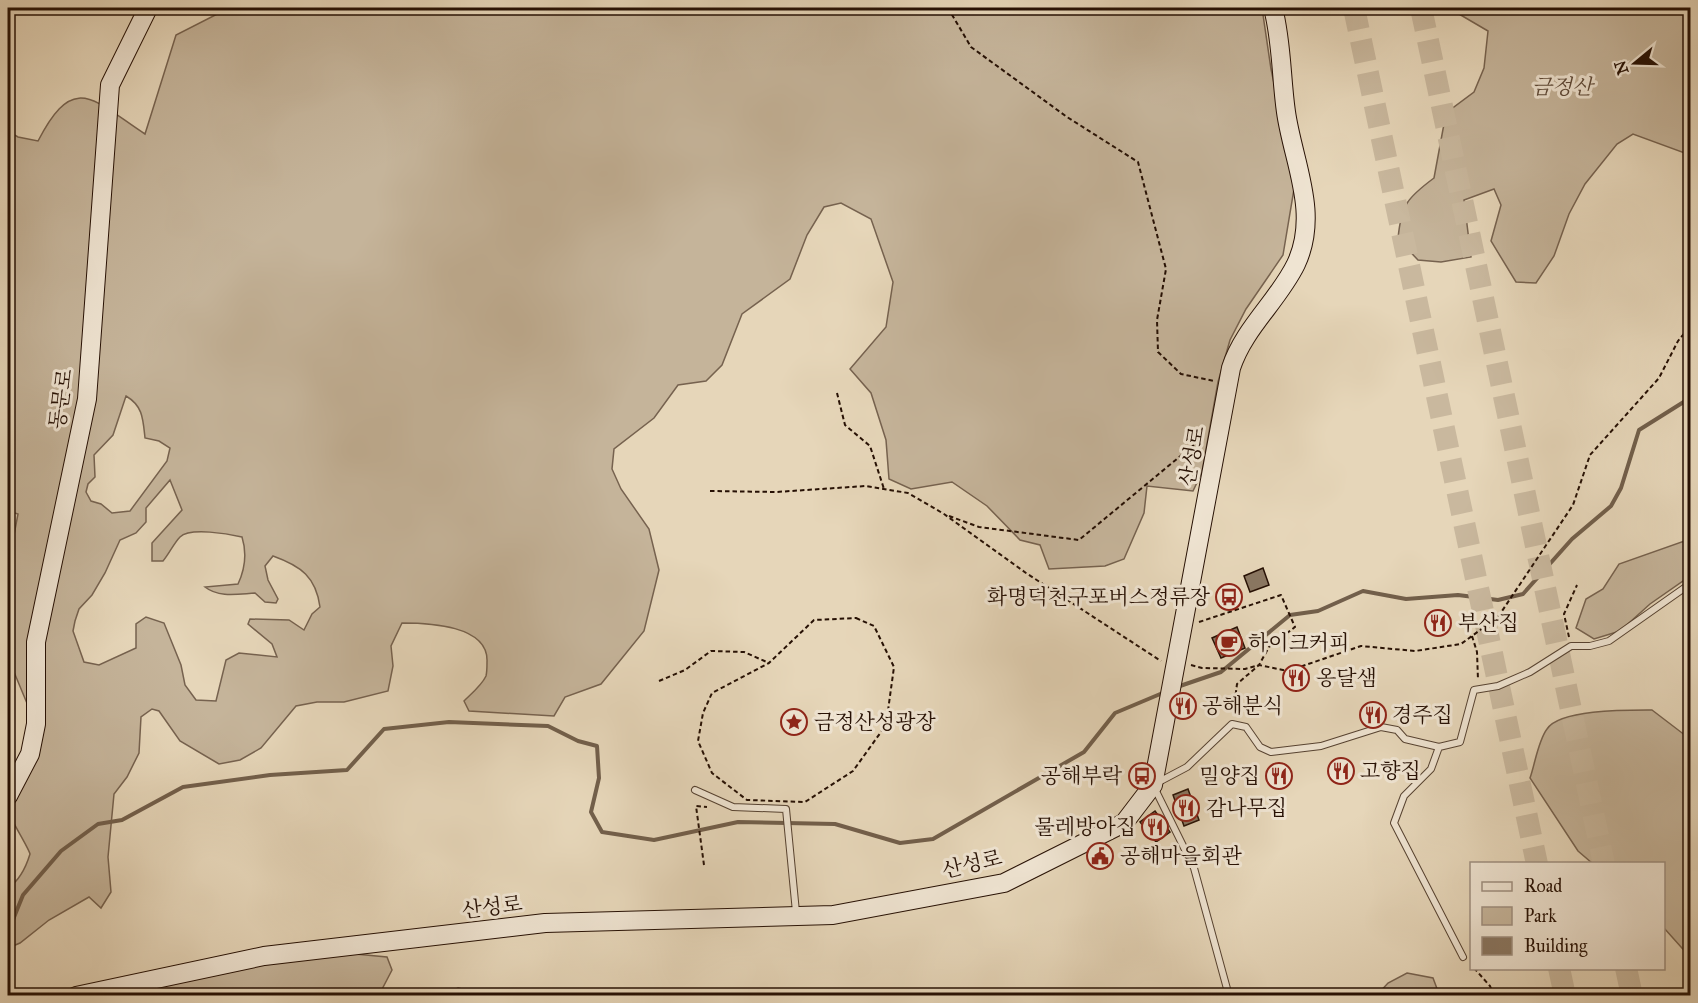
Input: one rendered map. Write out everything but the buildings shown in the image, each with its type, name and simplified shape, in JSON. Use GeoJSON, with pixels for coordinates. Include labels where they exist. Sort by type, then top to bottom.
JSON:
{"type":"FeatureCollection","features":[{"type":"Feature","properties":{"kind":"main road","name":"동문로"},"geometry":{"type":"LineString","coordinates":[[8,796],[30,754],[36,724],[36,642],[87,399],[110,85],[148,8]]}},
{"type":"Feature","properties":{"kind":"main road","name":"산성로"},"geometry":{"type":"LineString","coordinates":[[76,996],[264,956],[545,923],[833,915],[1004,883],[1124,823],[1153,785],[1231,368],[1243,341],[1296,264],[1306,229],[1306,207],[1287,120],[1279,30],[1273,8]]}},
{"type":"Feature","properties":{"kind":"lane"},"geometry":{"type":"LineString","coordinates":[[1229,996],[1194,868],[1153,785],[1187,767],[1232,724],[1246,727],[1260,747],[1271,752],[1321,746],[1381,727],[1396,730],[1405,739],[1439,747],[1460,742],[1474,690],[1498,686],[1530,672],[1570,646],[1590,646],[1610,641],[1690,584]]}},
{"type":"Feature","properties":{"kind":"lane"},"geometry":{"type":"LineString","coordinates":[[1439,747],[1431,769],[1404,796],[1394,823],[1463,957]]}},
{"type":"Feature","properties":{"kind":"lane"},"geometry":{"type":"LineString","coordinates":[[695,790],[733,807],[786,809],[796,916]]}},
{"type":"Feature","properties":{"kind":"path"},"geometry":{"type":"LineString","coordinates":[[948,8],[971,47],[1067,117],[1138,162],[1166,269],[1157,320],[1158,352],[1181,374],[1228,384]]}},
{"type":"Feature","properties":{"kind":"path"},"geometry":{"type":"LineString","coordinates":[[710,491],[776,492],[866,486],[908,493],[944,514],[1080,610],[1171,679],[1202,668],[1237,669],[1259,665],[1288,671],[1361,646],[1416,651],[1461,644],[1498,617],[1573,505],[1590,456],[1659,378],[1678,341],[1690,326]]}},
{"type":"Feature","properties":{"kind":"path"},"geometry":{"type":"LineString","coordinates":[[837,393],[845,425],[870,446],[884,489]]}},
{"type":"Feature","properties":{"kind":"path"},"geometry":{"type":"LineString","coordinates":[[944,514],[980,527],[1079,540],[1221,422]]}},
{"type":"Feature","properties":{"kind":"path"},"geometry":{"type":"LineString","coordinates":[[1570,646],[1564,614],[1577,585]]}},
{"type":"Feature","properties":{"kind":"path"},"geometry":{"type":"LineString","coordinates":[[1182,627],[1281,595],[1295,627],[1269,647],[1259,665],[1237,684],[1232,724]]}},
{"type":"Feature","properties":{"kind":"path"},"geometry":{"type":"LineString","coordinates":[[856,618],[874,626],[894,667],[886,725],[853,771],[805,802],[747,800],[712,773],[698,741],[703,713],[712,693],[769,663],[814,620],[856,618]]}},
{"type":"Feature","properties":{"kind":"path"},"geometry":{"type":"LineString","coordinates":[[1472,636],[1477,652],[1479,689]]}},
{"type":"Feature","properties":{"kind":"path"},"geometry":{"type":"LineString","coordinates":[[659,681],[685,670],[711,651],[744,652],[769,663]]}},
{"type":"Feature","properties":{"kind":"path"},"geometry":{"type":"LineString","coordinates":[[698,822],[704,865]]}},
{"type":"Feature","properties":{"kind":"path"},"geometry":{"type":"LineString","coordinates":[[1475,970],[1490,986],[1494,996]]}},
{"type":"Feature","properties":{"kind":"green space"},"geometry":{"type":"Polygon","coordinates":[[[229,8],[1262,8],[1271,69],[1295,183],[1283,255],[1246,309],[1230,340],[1218,382],[1202,472],[1193,491],[1147,486],[1144,513],[1124,559],[1105,566],[1049,569],[1040,545],[1020,540],[987,506],[952,482],[911,489],[889,479],[886,440],[871,393],[850,369],[886,327],[893,282],[871,219],[841,203],[824,207],[807,235],[790,279],[742,314],[722,365],[706,381],[678,385],[654,418],[614,449],[612,469],[621,489],[649,529],[659,570],[644,631],[601,684],[565,697],[554,716],[469,711],[464,701],[482,683],[487,673],[485,650],[478,640],[468,633],[455,629],[427,624],[402,623],[391,646],[393,666],[388,691],[344,702],[317,702],[296,706],[261,748],[240,760],[219,764],[180,741],[159,711],[152,709],[141,717],[139,753],[127,777],[114,794],[108,857],[111,892],[101,908],[89,897],[49,920],[20,943],[8,948],[8,888],[22,873],[30,854],[13,821],[13,813],[22,779],[41,737],[14,672],[8,664],[8,566],[18,514],[8,511],[8,131],[18,137],[38,141],[51,119],[63,106],[74,99],[86,98],[98,103],[145,134],[176,35],[229,8]],[[126,396],[113,435],[94,455],[95,477],[88,484],[86,492],[91,501],[101,504],[112,513],[130,511],[167,461],[170,448],[159,441],[145,438],[143,419],[139,409],[126,396]],[[170,480],[146,508],[146,522],[136,533],[120,540],[92,595],[79,609],[73,631],[84,662],[99,665],[136,648],[136,624],[146,617],[164,623],[181,665],[185,685],[196,700],[216,701],[226,660],[239,653],[277,657],[272,644],[248,624],[250,619],[289,620],[304,630],[312,614],[320,607],[318,597],[306,574],[292,564],[273,556],[265,566],[268,580],[278,599],[276,603],[265,602],[255,593],[222,594],[205,587],[238,584],[245,561],[242,537],[192,532],[178,539],[163,561],[152,561],[152,543],[182,510],[170,480]]]}},
{"type":"Feature","properties":{"kind":"green space","name":"금정산"},"geometry":{"type":"Polygon","coordinates":[[[1438,8],[1690,8],[1690,155],[1633,134],[1617,144],[1585,184],[1569,214],[1554,256],[1536,283],[1516,282],[1491,241],[1501,205],[1494,189],[1464,200],[1471,257],[1441,262],[1418,260],[1398,239],[1401,218],[1407,203],[1417,191],[1434,178],[1446,113],[1474,92],[1484,68],[1488,31],[1459,14],[1438,8]]]}},
{"type":"Feature","properties":{"kind":"green space"},"geometry":{"type":"Polygon","coordinates":[[[1690,539],[1690,576],[1650,604],[1620,631],[1594,639],[1576,628],[1586,599],[1603,589],[1619,564],[1690,539]]]}},
{"type":"Feature","properties":{"kind":"green space"},"geometry":{"type":"Polygon","coordinates":[[[1652,710],[1690,739],[1690,957],[1665,929],[1665,862],[1591,862],[1578,851],[1530,778],[1541,740],[1554,722],[1580,714],[1652,710]]]}},
{"type":"Feature","properties":{"kind":"green space"},"geometry":{"type":"Polygon","coordinates":[[[355,954],[387,957],[392,970],[379,995],[124,996],[189,977],[264,962],[355,954]]]}},
{"type":"Feature","properties":{"kind":"green space"},"geometry":{"type":"Polygon","coordinates":[[[1407,973],[1433,978],[1439,994],[1442,995],[1377,995],[1388,983],[1407,973]]]}},
{"type":"Feature","properties":{"kind":"green space"},"geometry":{"type":"Polygon","coordinates":[[[458,988],[487,995],[442,995],[458,988]]]}},
{"type":"Feature","properties":{"kind":"waterway"},"geometry":{"type":"LineString","coordinates":[[1177,687],[1221,672],[1290,615],[1318,611],[1363,591],[1406,599],[1458,595],[1498,600],[1523,594],[1572,539],[1611,506],[1621,488],[1639,430],[1690,398]]}},
{"type":"Feature","properties":{"kind":"waterway"},"geometry":{"type":"LineString","coordinates":[[8,932],[23,895],[61,851],[98,824],[122,820],[183,787],[270,775],[347,770],[384,729],[449,722],[548,726],[578,741],[597,746],[599,778],[591,812],[602,832],[654,840],[738,822],[835,824],[900,843],[933,839],[1084,752],[1115,713],[1165,692]]}},
{"type":"Feature","properties":{"kind":"tunnel"},"geometry":{"type":"LineString","coordinates":[[1354,8],[1537,862]]}},
{"type":"Feature","properties":{"kind":"tunnel"},"geometry":{"type":"LineString","coordinates":[[1421,8],[1604,862]]}},
{"type":"Feature","properties":{"kind":"tunnel"},"geometry":{"type":"LineString","coordinates":[[1559,970],[1565,996]]}},
{"type":"Feature","properties":{"kind":"tunnel"},"geometry":{"type":"LineString","coordinates":[[1626,970],[1632,996]]}},
{"type":"Feature","properties":{"kind":"place","name":"화명덕천구포버스정류장"},"geometry":{"type":"Point","coordinates":[1229,597]}},
{"type":"Feature","properties":{"kind":"place","name":"부산집"},"geometry":{"type":"Point","coordinates":[1438,623]}},
{"type":"Feature","properties":{"kind":"place","name":"하이크커피"},"geometry":{"type":"Point","coordinates":[1229,643]}},
{"type":"Feature","properties":{"kind":"place","name":"옹달샘"},"geometry":{"type":"Point","coordinates":[1296,678]}},
{"type":"Feature","properties":{"kind":"place","name":"공해분식"},"geometry":{"type":"Point","coordinates":[1183,706]}},
{"type":"Feature","properties":{"kind":"place","name":"경주집"},"geometry":{"type":"Point","coordinates":[1373,715]}},
{"type":"Feature","properties":{"kind":"place","name":"금정산성광장"},"geometry":{"type":"Point","coordinates":[794,722]}},
{"type":"Feature","properties":{"kind":"place","name":"고향집"},"geometry":{"type":"Point","coordinates":[1341,771]}},
{"type":"Feature","properties":{"kind":"place","name":"공해부락"},"geometry":{"type":"Point","coordinates":[1142,776]}},
{"type":"Feature","properties":{"kind":"place","name":"밀양집"},"geometry":{"type":"Point","coordinates":[1279,776]}},
{"type":"Feature","properties":{"kind":"place","name":"감나무집"},"geometry":{"type":"Point","coordinates":[1186,808]}},
{"type":"Feature","properties":{"kind":"place","name":"물레방아집"},"geometry":{"type":"Point","coordinates":[1155,827]}},
{"type":"Feature","properties":{"kind":"place","name":"공해마을회관"},"geometry":{"type":"Point","coordinates":[1100,856]}}]}
